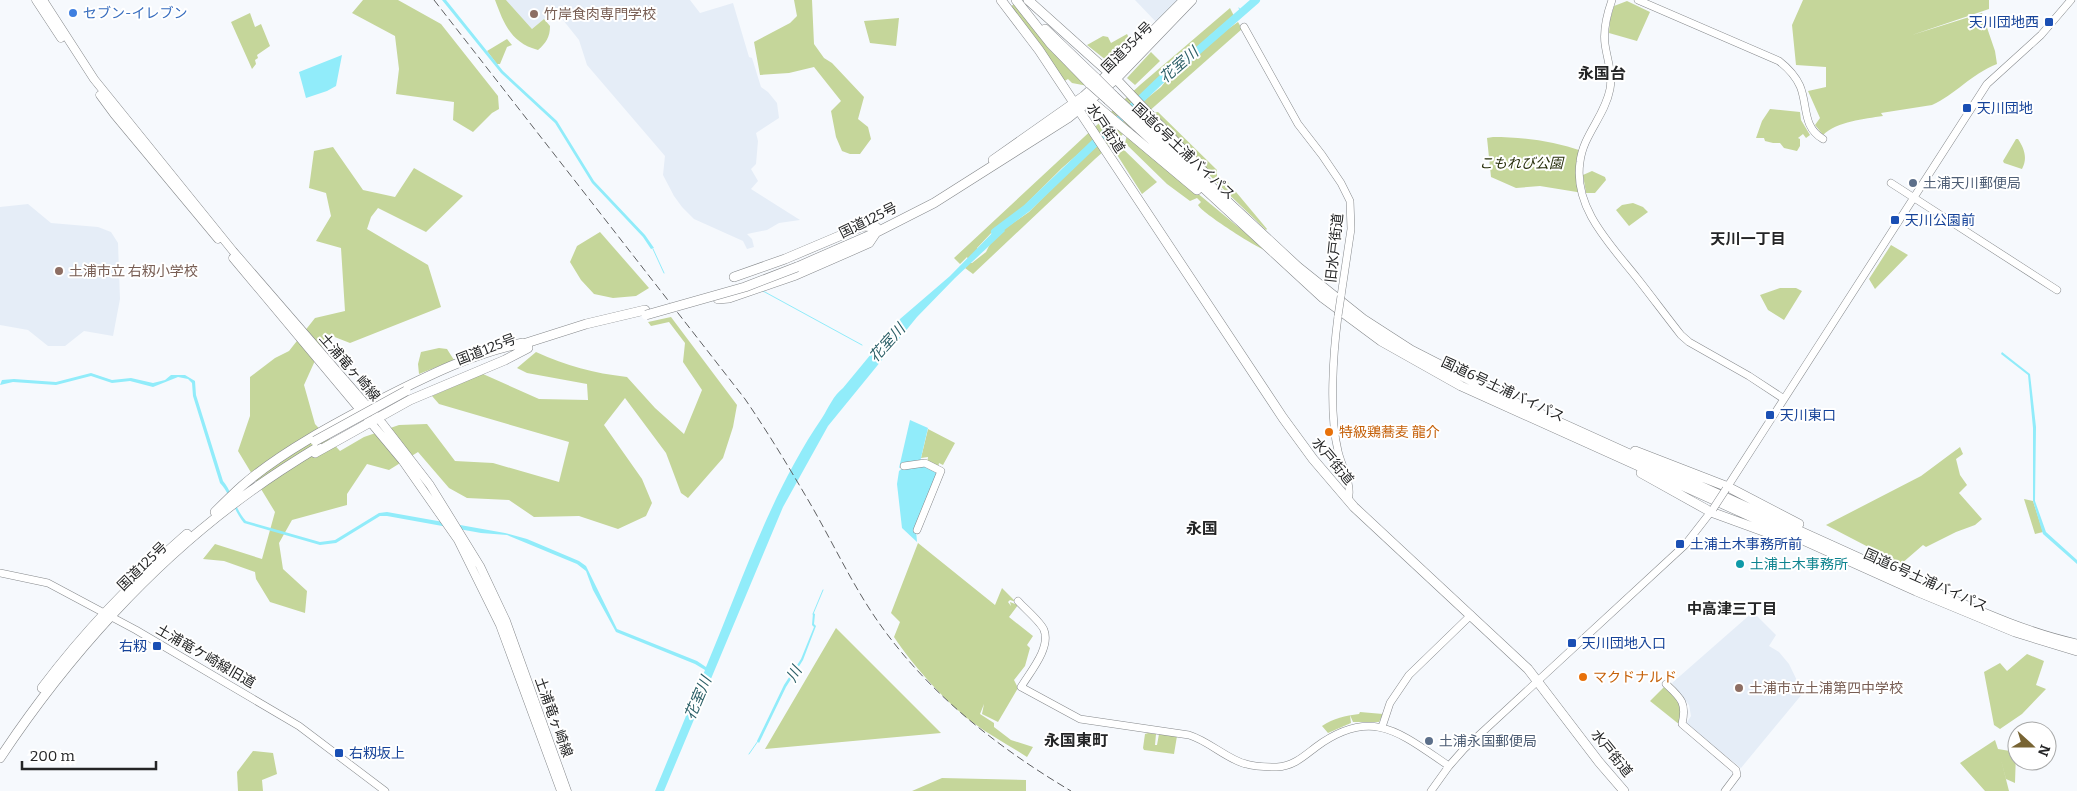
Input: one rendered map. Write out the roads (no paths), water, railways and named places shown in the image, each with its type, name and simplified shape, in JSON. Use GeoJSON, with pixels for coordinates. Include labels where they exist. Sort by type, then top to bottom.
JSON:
{"type":"FeatureCollection","features":[{"type":"Feature","properties":{"kind":"highway","name":"水戸街道"},"geometry":{"type":"LineString","coordinates":[[1001,0],[1039,50],[1075,108],[1312,459],[1373,525],[1471,615],[1538,680],[1599,762],[1624,791]]}},
{"type":"Feature","properties":{"kind":"highway","name":"国道6号土浦バイパス"},"geometry":{"type":"LineString","coordinates":[[1016,0],[1093,81],[1328,292],[1370,324],[1411,350],[1499,395],[1988,615],[2077,644]]}},
{"type":"Feature","properties":{"kind":"highway"},"geometry":{"type":"LineString","coordinates":[[1028,0],[1116,79],[1250,219],[1257,229]]}},
{"type":"Feature","properties":{"kind":"highway","name":"国道354号"},"geometry":{"type":"LineString","coordinates":[[1116,79],[1184,0]]}},
{"type":"Feature","properties":{"kind":"highway","name":"国道354号"},"geometry":{"type":"LineString","coordinates":[[1075,108],[1116,79],[1192,0]]}},
{"type":"Feature","properties":{"kind":"highway"},"geometry":{"type":"LineString","coordinates":[[1087,98],[1263,244]]}},
{"type":"Feature","properties":{"kind":"highway","name":"国道125号"},"geometry":{"type":"LineString","coordinates":[[0,748],[69,653],[108,615],[217,514],[316,444],[408,394],[526,345],[586,324],[645,312],[796,265],[876,230],[967,176],[1075,108]]}},
{"type":"Feature","properties":{"kind":"highway","name":"国道6号土浦バイパス"},"geometry":{"type":"LineString","coordinates":[[1135,120],[1263,244],[1323,298],[1358,326],[1394,349],[1461,386],[1985,621],[2042,642],[2077,651]]}},
{"type":"Feature","properties":{"kind":"highway"},"geometry":{"type":"LineString","coordinates":[[718,299],[729,298],[796,275],[869,243],[876,230],[863,226],[785,259],[734,277]]}},
{"type":"Feature","properties":{"kind":"highway"},"geometry":{"type":"LineString","coordinates":[[217,514],[243,485],[328,428],[431,375],[476,356],[500,348],[526,345]]}},
{"type":"Feature","properties":{"kind":"highway"},"geometry":{"type":"LineString","coordinates":[[217,514],[373,419],[410,400],[505,360],[526,345]]}},
{"type":"Feature","properties":{"kind":"highway"},"geometry":{"type":"LineString","coordinates":[[1611,445],[1647,455],[1727,488],[1812,532],[1844,551]]}},
{"type":"Feature","properties":{"kind":"highway"},"geometry":{"type":"LineString","coordinates":[[1602,450],[1616,461],[1712,511],[1806,547],[1829,552]]}},
{"type":"Feature","properties":{"kind":"highway","name":"国道125号"},"geometry":{"type":"LineString","coordinates":[[0,758],[53,684],[108,615]]}},
{"type":"Feature","properties":{"kind":"main road","name":"土浦竜ヶ崎線"},"geometry":{"type":"LineString","coordinates":[[36,0],[114,114],[430,485],[480,566],[506,621],[568,791]]}},
{"type":"Feature","properties":{"kind":"main road","name":"土浦竜ヶ崎線"},"geometry":{"type":"LineString","coordinates":[[43,0],[94,79],[364,409]]}},
{"type":"Feature","properties":{"kind":"main road","name":"土浦竜ヶ崎線"},"geometry":{"type":"LineString","coordinates":[[373,419],[414,475],[469,560],[508,646],[561,791]]}},
{"type":"Feature","properties":{"kind":"street"},"geometry":{"type":"LineString","coordinates":[[1612,0],[1604,33],[1611,72],[1611,88],[1606,104],[1582,151],[1579,164],[1581,189],[1586,206],[1602,234],[1681,335],[1689,342],[1749,376],[1784,399]]}},
{"type":"Feature","properties":{"kind":"street"},"geometry":{"type":"LineString","coordinates":[[1638,0],[1779,61],[1797,79],[1803,94],[1805,112],[1810,126],[1816,135],[1823,139]]}},
{"type":"Feature","properties":{"kind":"street"},"geometry":{"type":"LineString","coordinates":[[1431,791],[1449,766],[1490,724],[1685,545],[1712,511],[1987,84],[2041,35],[2071,0]]}},
{"type":"Feature","properties":{"kind":"street","name":"旧水戸街道"},"geometry":{"type":"LineString","coordinates":[[1244,27],[1298,124],[1322,155],[1350,201],[1351,229],[1334,342],[1334,416],[1337,451],[1347,481],[1350,495],[1348,500]]}},
{"type":"Feature","properties":{"kind":"street"},"geometry":{"type":"LineString","coordinates":[[1891,183],[2057,290]]}},
{"type":"Feature","properties":{"kind":"street"},"geometry":{"type":"LineString","coordinates":[[904,466],[925,464],[940,471],[917,530]]}},
{"type":"Feature","properties":{"kind":"street"},"geometry":{"type":"LineString","coordinates":[[1338,488],[1347,481]]}},
{"type":"Feature","properties":{"kind":"street","name":"土浦竜ケ崎線旧道"},"geometry":{"type":"LineString","coordinates":[[0,573],[48,584],[108,615],[282,715],[314,736],[385,791]]}},
{"type":"Feature","properties":{"kind":"street"},"geometry":{"type":"LineString","coordinates":[[1018,601],[1043,628],[1046,640],[1044,648],[1021,687],[1076,717],[1189,735],[1199,738],[1245,764],[1279,767],[1295,763],[1326,739],[1351,727],[1368,725],[1382,727],[1406,738],[1449,766]]}},
{"type":"Feature","properties":{"kind":"street"},"geometry":{"type":"LineString","coordinates":[[1382,727],[1390,703],[1409,675],[1471,615]]}},
{"type":"Feature","properties":{"kind":"street"},"geometry":{"type":"LineString","coordinates":[[1666,684],[1681,700],[1685,708],[1682,724],[1736,770],[1737,775],[1725,791]]}},
{"type":"Feature","properties":{"kind":"water"},"geometry":{"type":"Polygon","coordinates":[[[442,0],[446,0],[503,71],[557,121],[594,181],[645,235],[654,248],[651,249],[643,237],[592,183],[555,123],[501,73],[442,0]]]}},
{"type":"Feature","properties":{"kind":"water"},"geometry":{"type":"Polygon","coordinates":[[[342,55],[336,86],[306,98],[299,72],[342,55]]]}},
{"type":"Feature","properties":{"kind":"water"},"geometry":{"type":"Polygon","coordinates":[[[1001,224],[1005,231],[917,317],[828,426],[783,507],[664,791],[655,791],[705,670],[695,664],[616,632],[593,590],[586,571],[577,564],[507,535],[481,533],[387,516],[380,516],[336,543],[320,545],[244,523],[220,483],[193,396],[192,383],[188,379],[178,377],[153,387],[130,381],[112,383],[91,376],[56,385],[13,382],[0,385],[2,380],[56,382],[91,373],[112,380],[131,378],[153,383],[165,380],[171,375],[185,375],[195,381],[196,395],[223,481],[246,521],[320,542],[335,540],[379,513],[387,512],[505,533],[527,539],[579,561],[586,566],[617,629],[697,661],[706,667],[772,508],[787,477],[834,398],[900,319],[950,276],[1001,224]]]}},
{"type":"Feature","properties":{"kind":"water"},"geometry":{"type":"Polygon","coordinates":[[[2002,352],[2030,374],[2036,427],[2035,501],[2046,532],[2077,560],[2077,564],[2043,534],[2033,501],[2033,428],[2028,375],[2001,354],[2002,352]]]}},
{"type":"Feature","properties":{"kind":"water"},"geometry":{"type":"Polygon","coordinates":[[[910,420],[928,428],[920,462],[904,465],[899,468],[910,420]]]}},
{"type":"Feature","properties":{"kind":"water"},"geometry":{"type":"Polygon","coordinates":[[[921,464],[940,471],[916,530],[917,542],[902,528],[897,484],[899,471],[904,467],[921,464]]]}},
{"type":"Feature","properties":{"kind":"water"},"geometry":{"type":"Polygon","coordinates":[[[813,613],[815,614],[814,624],[816,626],[803,660],[786,687],[759,743],[757,741],[784,685],[801,659],[814,627],[812,625],[813,613]]]}},
{"type":"Feature","properties":{"kind":"waterway","name":"花室川"},"geometry":{"type":"LineString","coordinates":[[995,232],[1027,208],[1169,72],[1186,61],[1256,0]]}},
{"type":"Feature","properties":{"kind":"waterway","name":"花室川"},"geometry":{"type":"LineString","coordinates":[[1239,8],[1242,14]]}},
{"type":"Feature","properties":{"kind":"waterway"},"geometry":{"type":"LineString","coordinates":[[653,249],[664,273]]}},
{"type":"Feature","properties":{"kind":"waterway"},"geometry":{"type":"LineString","coordinates":[[763,291],[862,345]]}},
{"type":"Feature","properties":{"kind":"waterway","name":"川"},"geometry":{"type":"LineString","coordinates":[[813,614],[823,590]]}},
{"type":"Feature","properties":{"kind":"waterway","name":"川"},"geometry":{"type":"LineString","coordinates":[[749,754],[758,741]]}},
{"type":"Feature","properties":{"kind":"railway"},"geometry":{"type":"LineString","coordinates":[[434,0],[745,399],[803,492],[861,595],[899,649],[942,696],[966,717],[1017,756],[1071,791]]}},
{"type":"Feature","properties":{"kind":"place","name":"セブン-イレブン"},"geometry":{"type":"Point","coordinates":[73,13]}},
{"type":"Feature","properties":{"kind":"place","name":"竹岸食肉専門学校"},"geometry":{"type":"Point","coordinates":[534,14]}},
{"type":"Feature","properties":{"kind":"place","name":"天川団地西"},"geometry":{"type":"Point","coordinates":[2049,22]}},
{"type":"Feature","properties":{"kind":"place","name":"天川団地"},"geometry":{"type":"Point","coordinates":[1967,108]}},
{"type":"Feature","properties":{"kind":"place","name":"土浦天川郵便局"},"geometry":{"type":"Point","coordinates":[1913,183]}},
{"type":"Feature","properties":{"kind":"place","name":"天川公園前"},"geometry":{"type":"Point","coordinates":[1895,220]}},
{"type":"Feature","properties":{"kind":"place","name":"土浦市立 右籾小学校"},"geometry":{"type":"Point","coordinates":[59,271]}},
{"type":"Feature","properties":{"kind":"place","name":"天川東口"},"geometry":{"type":"Point","coordinates":[1770,415]}},
{"type":"Feature","properties":{"kind":"place","name":"特級鶏蕎麦 龍介"},"geometry":{"type":"Point","coordinates":[1329,432]}},
{"type":"Feature","properties":{"kind":"place","name":"土浦土木事務所前"},"geometry":{"type":"Point","coordinates":[1680,544]}},
{"type":"Feature","properties":{"kind":"place","name":"土浦土木事務所"},"geometry":{"type":"Point","coordinates":[1740,564]}},
{"type":"Feature","properties":{"kind":"place","name":"天川団地入口"},"geometry":{"type":"Point","coordinates":[1572,643]}},
{"type":"Feature","properties":{"kind":"place","name":"右籾"},"geometry":{"type":"Point","coordinates":[157,646]}},
{"type":"Feature","properties":{"kind":"place","name":"マクドナルド"},"geometry":{"type":"Point","coordinates":[1583,677]}},
{"type":"Feature","properties":{"kind":"place","name":"土浦市立土浦第四中学校"},"geometry":{"type":"Point","coordinates":[1739,688]}},
{"type":"Feature","properties":{"kind":"place","name":"土浦永国郵便局"},"geometry":{"type":"Point","coordinates":[1429,741]}},
{"type":"Feature","properties":{"kind":"place","name":"右籾坂上"},"geometry":{"type":"Point","coordinates":[339,753]}},
{"type":"Feature","properties":{"kind":"district","name":"永国台"},"geometry":{"type":"Point","coordinates":[1602,73]}},
{"type":"Feature","properties":{"kind":"district","name":"天川一丁目"},"geometry":{"type":"Point","coordinates":[1748,239]}},
{"type":"Feature","properties":{"kind":"district","name":"永国"},"geometry":{"type":"Point","coordinates":[1202,528]}},
{"type":"Feature","properties":{"kind":"district","name":"中高津三丁目"},"geometry":{"type":"Point","coordinates":[1732,609]}},
{"type":"Feature","properties":{"kind":"district","name":"永国東町"},"geometry":{"type":"Point","coordinates":[1076,740]}},
{"type":"Feature","properties":{"kind":"park label","name":"こもれび公園"},"geometry":{"type":"Point","coordinates":[1521,163]}}]}
